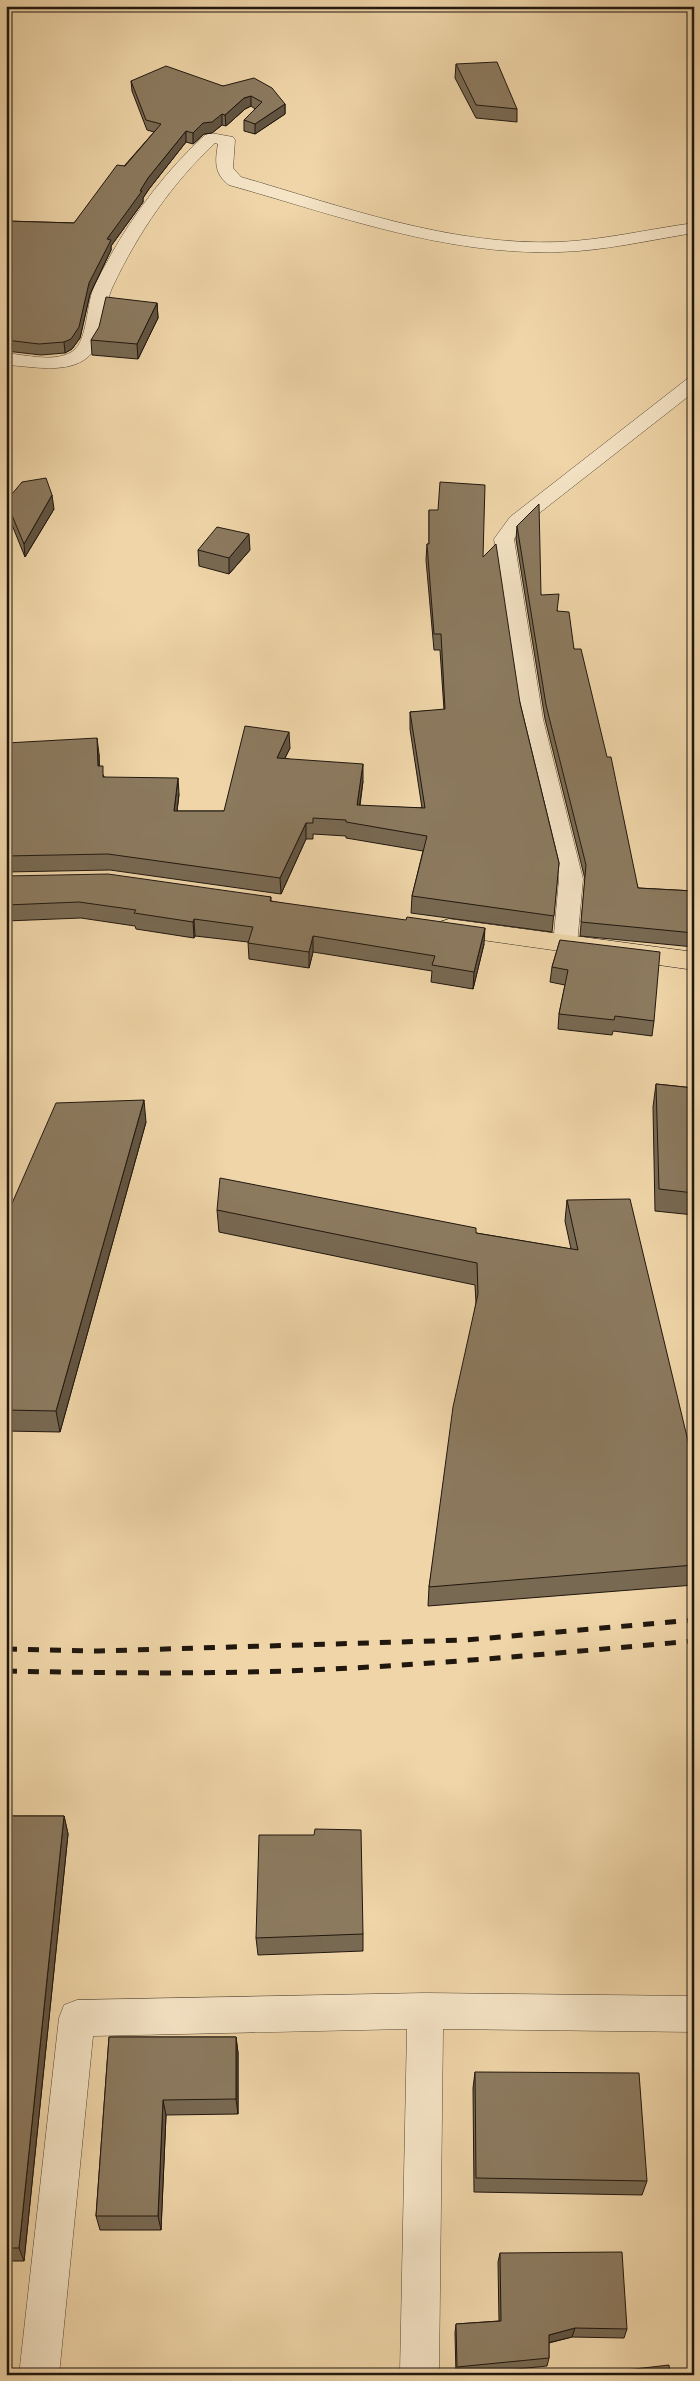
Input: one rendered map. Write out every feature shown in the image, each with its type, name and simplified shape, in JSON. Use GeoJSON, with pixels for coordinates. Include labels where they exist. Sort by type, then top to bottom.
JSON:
{"type":"FeatureCollection","features":[{"type":"Feature","properties":{"kind":"main road"},"geometry":{"type":"LineString","coordinates":[[426,925],[694,961]]}},
{"type":"Feature","properties":{"kind":"street"},"geometry":{"type":"LineString","coordinates":[[6,359],[70,360],[82,354],[88,345],[98,299],[109,276],[153,205],[195,152],[211,138],[224,138],[238,126]]}},
{"type":"Feature","properties":{"kind":"street"},"geometry":{"type":"LineString","coordinates":[[224,138],[227,140],[223,172],[226,177],[441,236],[490,243],[559,247],[694,228]]}},
{"type":"Feature","properties":{"kind":"street"},"geometry":{"type":"LineString","coordinates":[[565,945],[571,879],[532,719],[504,539],[517,521],[694,384]]}},
{"type":"Feature","properties":{"kind":"street"},"geometry":{"type":"LineString","coordinates":[[420,2373],[425,2011]]}},
{"type":"Feature","properties":{"kind":"street"},"geometry":{"type":"LineString","coordinates":[[39,2375],[77,2018],[425,2011],[694,2014]]}},
{"type":"Feature","properties":{"kind":"building"},"geometry":{"type":"Polygon","coordinates":[[[497,62],[517,109],[476,105],[456,64],[497,62]]]}},
{"type":"Feature","properties":{"kind":"building"},"geometry":{"type":"Polygon","coordinates":[[[166,66],[223,86],[254,78],[272,88],[285,104],[255,124],[244,120],[262,102],[251,96],[244,98],[225,115],[222,114],[212,122],[203,123],[193,133],[186,131],[148,178],[140,191],[142,191],[107,239],[111,240],[89,283],[79,327],[71,339],[64,342],[39,344],[6,340],[6,221],[74,223],[117,165],[125,166],[161,124],[146,120],[131,81],[166,66]]]}},
{"type":"Feature","properties":{"kind":"building"},"geometry":{"type":"Polygon","coordinates":[[[106,297],[157,303],[137,344],[91,340],[99,327],[106,297]]]}},
{"type":"Feature","properties":{"kind":"building"},"geometry":{"type":"Polygon","coordinates":[[[46,478],[52,495],[24,544],[6,501],[22,482],[46,478]]]}},
{"type":"Feature","properties":{"kind":"building"},"geometry":{"type":"Polygon","coordinates":[[[440,482],[485,485],[483,557],[496,544],[520,703],[559,863],[554,916],[412,896],[427,836],[346,822],[346,820],[313,818],[313,823],[306,823],[280,878],[108,854],[6,856],[6,743],[97,738],[98,766],[103,766],[103,777],[178,778],[174,811],[224,811],[245,726],[289,732],[277,758],[363,764],[357,805],[425,808],[410,712],[445,709],[441,634],[434,634],[427,544],[429,544],[429,510],[438,510],[440,482]]]}},
{"type":"Feature","properties":{"kind":"building"},"geometry":{"type":"Polygon","coordinates":[[[539,504],[541,595],[559,594],[557,611],[569,612],[574,649],[581,649],[607,757],[611,757],[638,888],[694,891],[694,933],[581,922],[586,865],[546,705],[517,526],[539,504]]]}},
{"type":"Feature","properties":{"kind":"building"},"geometry":{"type":"Polygon","coordinates":[[[217,527],[249,534],[229,558],[198,550],[217,527]]]}},
{"type":"Feature","properties":{"kind":"building"},"geometry":{"type":"Polygon","coordinates":[[[108,874],[271,897],[270,901],[406,920],[407,917],[485,928],[474,972],[432,965],[435,956],[313,936],[309,952],[248,943],[253,927],[194,919],[193,922],[134,913],[136,910],[79,902],[6,905],[6,876],[108,874]]]}},
{"type":"Feature","properties":{"kind":"building"},"geometry":{"type":"Polygon","coordinates":[[[560,940],[660,952],[654,1021],[615,1016],[614,1020],[559,1014],[568,970],[552,967],[560,940]]]}},
{"type":"Feature","properties":{"kind":"building"},"geometry":{"type":"Polygon","coordinates":[[[656,1084],[694,1088],[694,1193],[659,1189],[656,1084]]]}},
{"type":"Feature","properties":{"kind":"building"},"geometry":{"type":"Polygon","coordinates":[[[144,1100],[56,1411],[6,1410],[6,1217],[56,1103],[144,1100]]]}},
{"type":"Feature","properties":{"kind":"building"},"geometry":{"type":"Polygon","coordinates":[[[220,1178],[476,1228],[476,1233],[578,1250],[567,1200],[630,1199],[694,1466],[694,1565],[429,1587],[453,1407],[478,1294],[477,1263],[217,1210],[220,1178]]]}},
{"type":"Feature","properties":{"kind":"building"},"geometry":{"type":"Polygon","coordinates":[[[6,1816],[64,1816],[19,2248],[6,2248],[6,1816]]]}},
{"type":"Feature","properties":{"kind":"building"},"geometry":{"type":"Polygon","coordinates":[[[315,1829],[361,1830],[363,1934],[256,1938],[259,1835],[314,1835],[315,1829]]]}},
{"type":"Feature","properties":{"kind":"building"},"geometry":{"type":"Polygon","coordinates":[[[109,2037],[236,2037],[236,2099],[163,2100],[158,2216],[96,2216],[109,2037]]]}},
{"type":"Feature","properties":{"kind":"building"},"geometry":{"type":"Polygon","coordinates":[[[475,2072],[639,2073],[647,2181],[476,2178],[475,2072]]]}},
{"type":"Feature","properties":{"kind":"building"},"geometry":{"type":"Polygon","coordinates":[[[622,2252],[627,2329],[575,2328],[549,2335],[549,2358],[457,2367],[456,2324],[501,2321],[500,2253],[622,2252]]]}},
{"type":"Feature","properties":{"kind":"building"},"geometry":{"type":"Polygon","coordinates":[[[669,2365],[670,2375],[626,2375],[626,2370],[669,2365]]]}},
{"type":"Feature","properties":{"kind":"railway"},"geometry":{"type":"LineString","coordinates":[[6,1649],[99,1651],[466,1640],[694,1620]]}},
{"type":"Feature","properties":{"kind":"railway"},"geometry":{"type":"LineString","coordinates":[[6,1671],[216,1673],[337,1669],[694,1641]]}}]}
